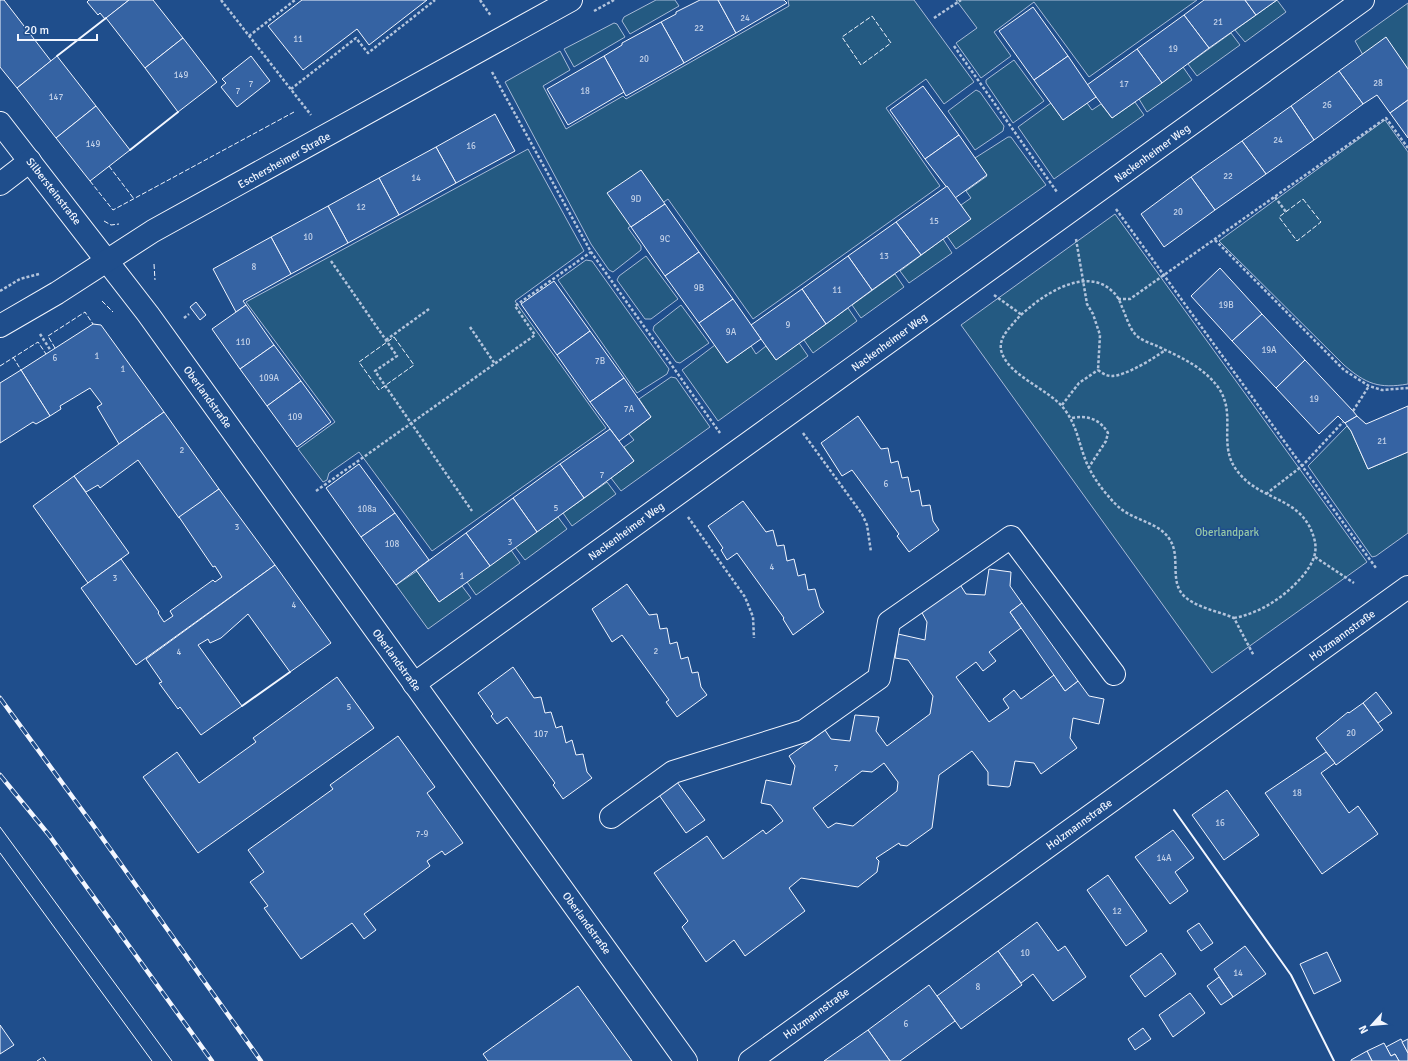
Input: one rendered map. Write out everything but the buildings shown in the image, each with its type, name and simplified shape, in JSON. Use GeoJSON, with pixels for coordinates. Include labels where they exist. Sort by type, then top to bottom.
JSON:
{"type":"FeatureCollection","features":[{"type":"Feature","properties":{"kind":"street","name":"Eschersheimer Straße"},"geometry":{"type":"LineString","coordinates":[[0,326],[57,293],[153,232],[571,0]]}},
{"type":"Feature","properties":{"kind":"street","name":"Nackenheimer Weg"},"geometry":{"type":"LineString","coordinates":[[414,684],[1363,0]]}},
{"type":"Feature","properties":{"kind":"street","name":"Silbersteinstraße"},"geometry":{"type":"LineString","coordinates":[[0,123],[107,261]]}},
{"type":"Feature","properties":{"kind":"street"},"geometry":{"type":"LineString","coordinates":[[0,184],[30,161]]}},
{"type":"Feature","properties":{"kind":"street","name":"Oberlandstraße"},"geometry":{"type":"LineString","coordinates":[[107,261],[152,320],[686,1061]]}},
{"type":"Feature","properties":{"kind":"street"},"geometry":{"type":"LineString","coordinates":[[611,817],[673,772],[804,731],[810,727],[879,678],[889,622],[1011,537],[1114,674]]}},
{"type":"Feature","properties":{"kind":"street","name":"Holzmannstraße"},"geometry":{"type":"LineString","coordinates":[[750,1061],[1408,587]]}},
{"type":"Feature","properties":{"kind":"path"},"geometry":{"type":"LineString","coordinates":[[221,0],[328,136]]}},
{"type":"Feature","properties":{"kind":"path"},"geometry":{"type":"LineString","coordinates":[[249,36],[295,0]]}},
{"type":"Feature","properties":{"kind":"path"},"geometry":{"type":"LineString","coordinates":[[291,89],[356,38],[368,53],[435,0]]}},
{"type":"Feature","properties":{"kind":"path"},"geometry":{"type":"LineString","coordinates":[[934,18],[961,0]]}},
{"type":"Feature","properties":{"kind":"path"},"geometry":{"type":"LineString","coordinates":[[954,46],[1062,198],[1069,213],[1072,220],[1087,304],[1094,314],[1100,335],[1098,370]]}},
{"type":"Feature","properties":{"kind":"path"},"geometry":{"type":"LineString","coordinates":[[490,68],[591,252],[720,433]]}},
{"type":"Feature","properties":{"kind":"path"},"geometry":{"type":"LineString","coordinates":[[1118,299],[1130,299],[1386,118],[1408,148]]}},
{"type":"Feature","properties":{"kind":"path"},"geometry":{"type":"LineString","coordinates":[[1275,197],[1286,212]]}},
{"type":"Feature","properties":{"kind":"path"},"geometry":{"type":"LineString","coordinates":[[1112,203],[1376,568]]}},
{"type":"Feature","properties":{"kind":"path"},"geometry":{"type":"LineString","coordinates":[[1215,240],[1344,370],[1369,386],[1382,390],[1408,388]]}},
{"type":"Feature","properties":{"kind":"path"},"geometry":{"type":"LineString","coordinates":[[316,491],[535,335],[515,306],[591,252]]}},
{"type":"Feature","properties":{"kind":"path"},"geometry":{"type":"LineString","coordinates":[[331,261],[397,356],[375,371],[410,424],[472,511]]}},
{"type":"Feature","properties":{"kind":"path"},"geometry":{"type":"LineString","coordinates":[[0,291],[20,279],[42,274]]}},
{"type":"Feature","properties":{"kind":"path"},"geometry":{"type":"LineString","coordinates":[[1083,282],[1106,286],[1118,299],[1136,334],[1165,350],[1189,360],[1200,368],[1220,390],[1228,414],[1226,441],[1227,453],[1232,464],[1239,474],[1248,482],[1266,494],[1293,507],[1304,517],[1312,529],[1316,543],[1315,557],[1303,575],[1289,591],[1258,610],[1234,618],[1197,604],[1183,595],[1177,584],[1175,551],[1168,537],[1162,530],[1127,513],[1119,507],[1098,484],[1089,467],[1072,418],[1062,405],[1052,396],[1020,374],[1005,359],[1001,350],[1004,334],[1022,315],[1049,293],[1071,284],[1083,282]]}},
{"type":"Feature","properties":{"kind":"path"},"geometry":{"type":"LineString","coordinates":[[989,292],[1022,315]]}},
{"type":"Feature","properties":{"kind":"path"},"geometry":{"type":"LineString","coordinates":[[386,340],[429,309]]}},
{"type":"Feature","properties":{"kind":"path"},"geometry":{"type":"LineString","coordinates":[[184,318],[189,314]]}},
{"type":"Feature","properties":{"kind":"path"},"geometry":{"type":"LineString","coordinates":[[470,328],[495,364]]}},
{"type":"Feature","properties":{"kind":"path"},"geometry":{"type":"LineString","coordinates":[[40,334],[51,351]]}},
{"type":"Feature","properties":{"kind":"path"},"geometry":{"type":"LineString","coordinates":[[1098,370],[1105,375],[1113,376],[1134,369],[1165,350]]}},
{"type":"Feature","properties":{"kind":"path"},"geometry":{"type":"LineString","coordinates":[[1062,405],[1079,383],[1098,370]]}},
{"type":"Feature","properties":{"kind":"path"},"geometry":{"type":"LineString","coordinates":[[1353,411],[1369,386]]}},
{"type":"Feature","properties":{"kind":"path"},"geometry":{"type":"LineString","coordinates":[[1072,418],[1079,417],[1096,420],[1105,426],[1108,433],[1106,441],[1089,467]]}},
{"type":"Feature","properties":{"kind":"path"},"geometry":{"type":"LineString","coordinates":[[1266,494],[1302,466],[1343,422]]}},
{"type":"Feature","properties":{"kind":"path"},"geometry":{"type":"LineString","coordinates":[[800,428],[862,514],[867,525],[871,552]]}},
{"type":"Feature","properties":{"kind":"path"},"geometry":{"type":"LineString","coordinates":[[685,511],[746,597],[753,617],[754,638]]}},
{"type":"Feature","properties":{"kind":"path"},"geometry":{"type":"LineString","coordinates":[[1315,557],[1354,583]]}},
{"type":"Feature","properties":{"kind":"path"},"geometry":{"type":"LineString","coordinates":[[1234,618],[1254,656]]}},
{"type":"Feature","properties":{"kind":"green space"},"geometry":{"type":"Polygon","coordinates":[[[656,0],[675,0],[679,6],[630,34],[622,21],[624,17],[656,0]]]}},
{"type":"Feature","properties":{"kind":"green space"},"geometry":{"type":"Polygon","coordinates":[[[788,0],[914,0],[974,82],[944,104],[926,79],[886,108],[940,186],[753,319],[668,199],[628,228],[641,246],[641,250],[613,272],[609,270],[591,244],[505,82],[560,51],[570,70],[543,86],[566,129],[623,96],[626,99],[789,6],[788,0]]]}},
{"type":"Feature","properties":{"kind":"green space"},"geometry":{"type":"Polygon","coordinates":[[[956,0],[1197,0],[1089,77],[1034,2],[994,32],[1011,56],[981,78],[956,43],[977,28],[956,0]]]}},
{"type":"Feature","properties":{"kind":"green space"},"geometry":{"type":"Polygon","coordinates":[[[1277,0],[1286,12],[1245,42],[1235,30],[1277,0]]]}},
{"type":"Feature","properties":{"kind":"green space"},"geometry":{"type":"Polygon","coordinates":[[[1408,3],[1408,69],[1386,38],[1363,55],[1355,41],[1408,3]]]}},
{"type":"Feature","properties":{"kind":"green space"},"geometry":{"type":"Polygon","coordinates":[[[614,23],[617,24],[625,37],[574,67],[564,49],[614,23]]]}},
{"type":"Feature","properties":{"kind":"green space"},"geometry":{"type":"Polygon","coordinates":[[[1231,33],[1240,45],[1197,76],[1188,64],[1231,33]]]}},
{"type":"Feature","properties":{"kind":"green space"},"geometry":{"type":"Polygon","coordinates":[[[1014,60],[1044,101],[1013,123],[986,83],[986,80],[1014,60]]]}},
{"type":"Feature","properties":{"kind":"green space"},"geometry":{"type":"Polygon","coordinates":[[[1183,67],[1192,80],[1147,112],[1139,99],[1183,67]]]}},
{"type":"Feature","properties":{"kind":"green space"},"geometry":{"type":"Polygon","coordinates":[[[976,90],[980,92],[1004,126],[1003,131],[975,150],[948,111],[976,90]]]}},
{"type":"Feature","properties":{"kind":"green space"},"geometry":{"type":"Polygon","coordinates":[[[1135,102],[1144,115],[1054,179],[1018,127],[1051,103],[1063,120],[1087,103],[1092,110],[1101,104],[1112,118],[1135,102]]]}},
{"type":"Feature","properties":{"kind":"green space"},"geometry":{"type":"Polygon","coordinates":[[[1385,120],[1408,152],[1408,384],[1389,386],[1373,384],[1366,381],[1344,365],[1219,241],[1385,120]]]}},
{"type":"Feature","properties":{"kind":"green space"},"geometry":{"type":"Polygon","coordinates":[[[1008,137],[1011,137],[1046,185],[956,249],[947,236],[970,219],[961,205],[971,198],[966,191],[987,176],[975,158],[1008,137]]]}},
{"type":"Feature","properties":{"kind":"green space"},"geometry":{"type":"Polygon","coordinates":[[[528,149],[584,251],[515,301],[606,428],[432,551],[359,452],[329,473],[327,480],[323,482],[298,449],[335,422],[246,302],[528,149]]]}},
{"type":"Feature","properties":{"kind":"green space","name":"Oberlandpark"},"geometry":{"type":"Polygon","coordinates":[[[1115,214],[1367,562],[1212,673],[961,325],[1115,214]]]}},
{"type":"Feature","properties":{"kind":"green space"},"geometry":{"type":"Polygon","coordinates":[[[943,239],[952,253],[909,283],[900,271],[943,239]]]}},
{"type":"Feature","properties":{"kind":"green space"},"geometry":{"type":"Polygon","coordinates":[[[646,256],[678,299],[651,319],[645,319],[617,280],[619,276],[646,256]]]}},
{"type":"Feature","properties":{"kind":"green space"},"geometry":{"type":"Polygon","coordinates":[[[586,260],[592,261],[669,369],[667,374],[637,393],[558,280],[586,260]]]}},
{"type":"Feature","properties":{"kind":"green space"},"geometry":{"type":"Polygon","coordinates":[[[895,274],[904,287],[861,318],[852,305],[895,274]]]}},
{"type":"Feature","properties":{"kind":"green space"},"geometry":{"type":"Polygon","coordinates":[[[681,305],[709,343],[680,363],[676,362],[653,330],[654,326],[681,305]]]}},
{"type":"Feature","properties":{"kind":"green space"},"geometry":{"type":"Polygon","coordinates":[[[848,308],[857,321],[813,353],[804,340],[848,308]]]}},
{"type":"Feature","properties":{"kind":"green space"},"geometry":{"type":"Polygon","coordinates":[[[799,343],[808,356],[718,421],[682,370],[715,345],[727,363],[751,346],[756,354],[766,346],[776,360],[799,343]]]}},
{"type":"Feature","properties":{"kind":"green space"},"geometry":{"type":"Polygon","coordinates":[[[671,377],[676,378],[710,427],[621,491],[611,478],[634,461],[624,447],[634,440],[629,434],[651,417],[639,399],[671,377]]]}},
{"type":"Feature","properties":{"kind":"green space"},"geometry":{"type":"Polygon","coordinates":[[[1347,426],[1351,431],[1368,469],[1408,452],[1408,533],[1376,556],[1372,557],[1308,466],[1347,426]]]}},
{"type":"Feature","properties":{"kind":"green space"},"geometry":{"type":"Polygon","coordinates":[[[607,482],[616,494],[572,526],[563,513],[607,482]]]}},
{"type":"Feature","properties":{"kind":"green space"},"geometry":{"type":"Polygon","coordinates":[[[558,517],[567,529],[525,560],[515,547],[558,517]]]}},
{"type":"Feature","properties":{"kind":"green space"},"geometry":{"type":"Polygon","coordinates":[[[511,550],[520,563],[476,595],[467,582],[511,550]]]}},
{"type":"Feature","properties":{"kind":"green space"},"geometry":{"type":"Polygon","coordinates":[[[417,571],[439,602],[462,586],[471,598],[428,629],[396,585],[417,571]]]}},
{"type":"Feature","properties":{"kind":"tram line"},"geometry":{"type":"LineString","coordinates":[[0,827],[172,1061]]}},
{"type":"Feature","properties":{"kind":"tram line"},"geometry":{"type":"LineString","coordinates":[[0,853],[152,1061]]}},
{"type":"Feature","properties":{"kind":"railway"},"geometry":{"type":"LineString","coordinates":[[0,698],[93,825],[261,1061]]}},
{"type":"Feature","properties":{"kind":"railway"},"geometry":{"type":"LineString","coordinates":[[0,775],[49,835],[212,1061]]}},
{"type":"Feature","properties":{"kind":"fence"},"geometry":{"type":"LineString","coordinates":[[872,16],[891,43],[861,65],[842,37],[872,16]]}},
{"type":"Feature","properties":{"kind":"fence"},"geometry":{"type":"LineString","coordinates":[[90,181],[113,210],[294,112]]}},
{"type":"Feature","properties":{"kind":"fence"},"geometry":{"type":"LineString","coordinates":[[109,166],[134,199]]}},
{"type":"Feature","properties":{"kind":"fence"},"geometry":{"type":"LineString","coordinates":[[1303,199],[1321,222],[1297,241],[1279,217],[1303,199]]}},
{"type":"Feature","properties":{"kind":"fence"},"geometry":{"type":"LineString","coordinates":[[104,221],[111,225],[119,224]]}},
{"type":"Feature","properties":{"kind":"fence"},"geometry":{"type":"LineString","coordinates":[[154,264],[155,280]]}},
{"type":"Feature","properties":{"kind":"fence"},"geometry":{"type":"LineString","coordinates":[[102,301],[113,312]]}},
{"type":"Feature","properties":{"kind":"fence"},"geometry":{"type":"LineString","coordinates":[[55,348],[48,336],[85,312],[93,324]]}},
{"type":"Feature","properties":{"kind":"fence"},"geometry":{"type":"LineString","coordinates":[[394,337],[414,365],[379,390],[359,362],[394,337]]}},
{"type":"Feature","properties":{"kind":"fence"},"geometry":{"type":"LineString","coordinates":[[0,366],[38,342],[46,354]]}},
{"type":"Feature","properties":{"kind":"fence"},"geometry":{"type":"LineString","coordinates":[[13,357],[21,370]]}},
{"type":"Feature","properties":{"kind":"fence"},"geometry":{"type":"LineString","coordinates":[[37,1061],[43,1057],[46,1061]]}},
{"type":"Feature","properties":{"kind":"wall"},"geometry":{"type":"LineString","coordinates":[[57,56],[106,18]]}},
{"type":"Feature","properties":{"kind":"wall"},"geometry":{"type":"LineString","coordinates":[[130,150],[178,112]]}},
{"type":"Feature","properties":{"kind":"wall"},"geometry":{"type":"LineString","coordinates":[[242,706],[290,672]]}},
{"type":"Feature","properties":{"kind":"wall"},"geometry":{"type":"LineString","coordinates":[[1174,810],[1291,975],[1334,1061]]}}]}
